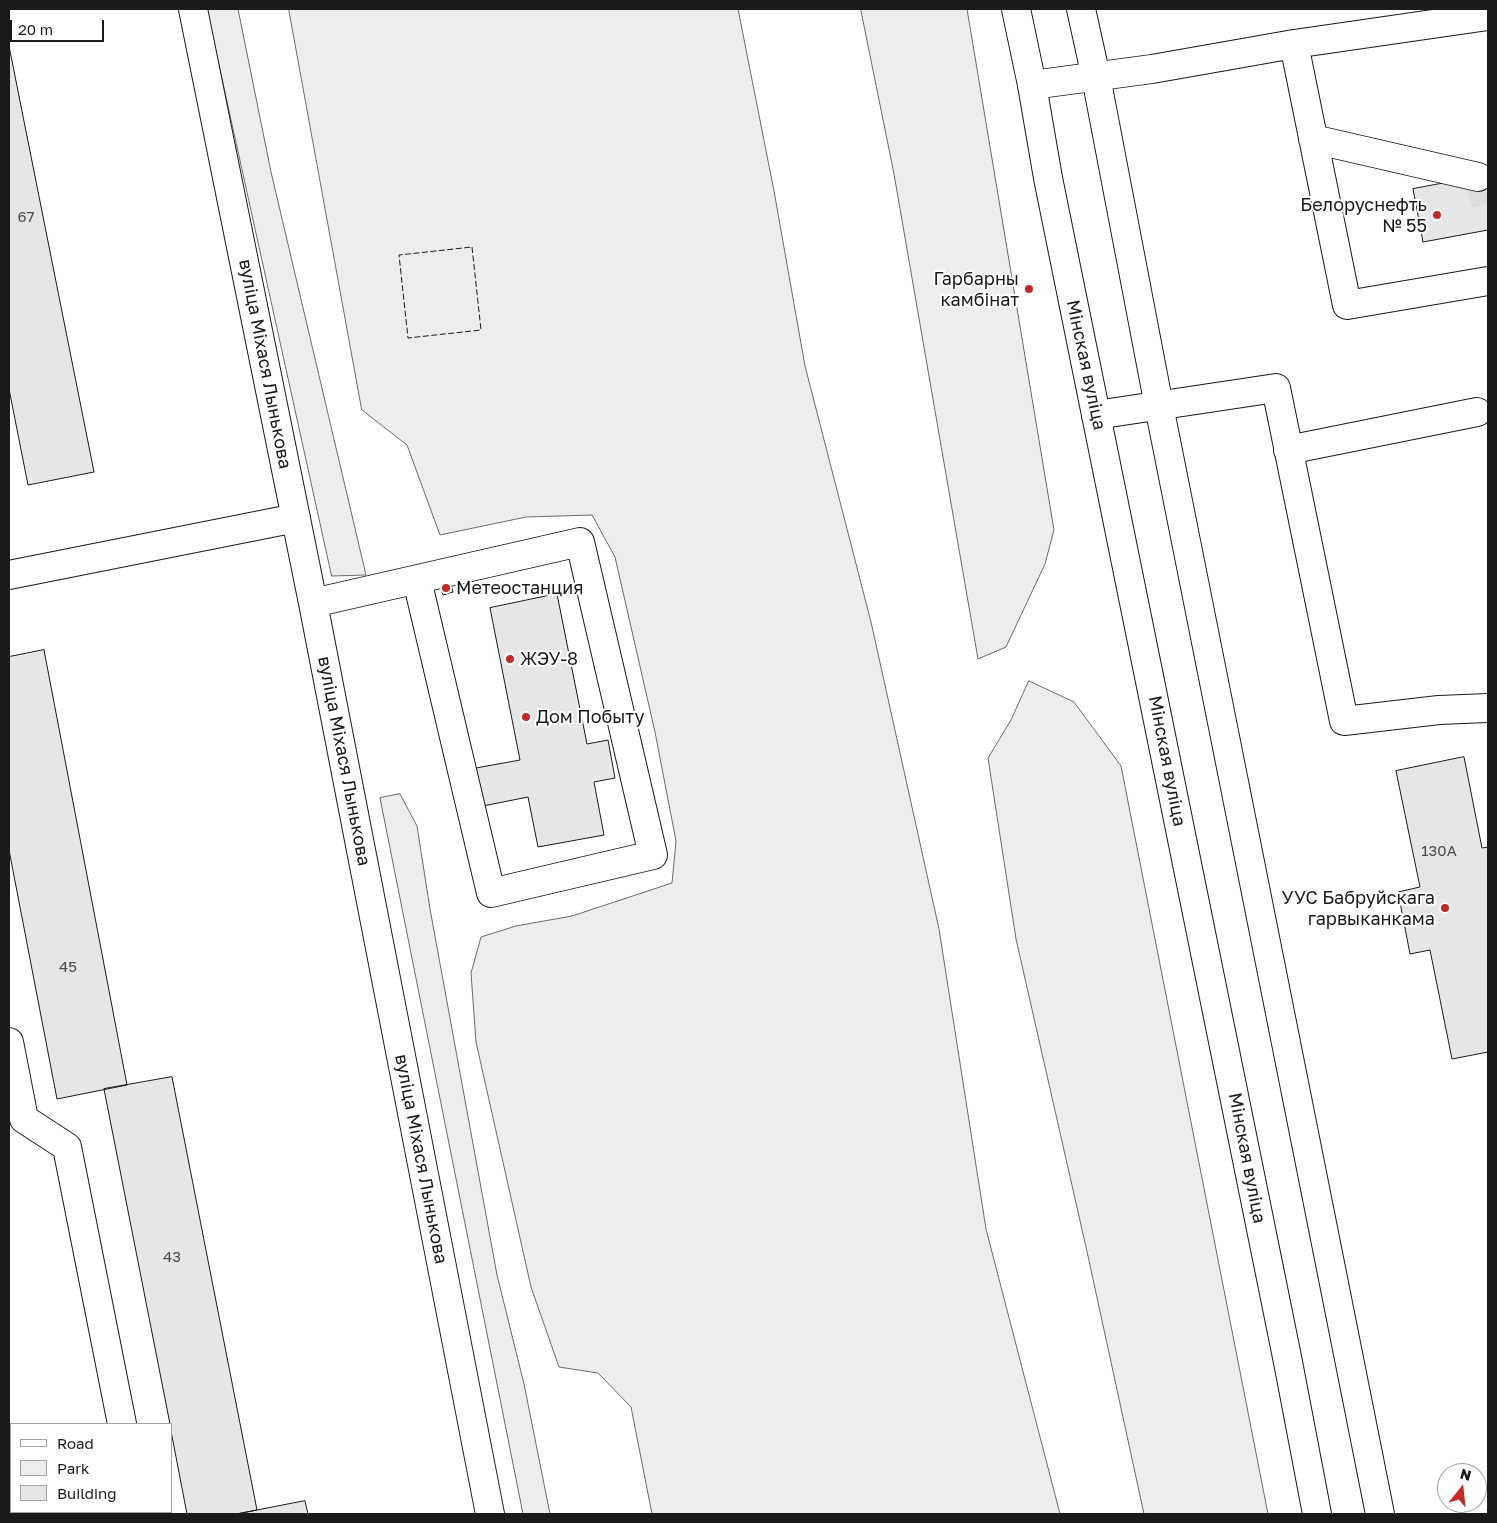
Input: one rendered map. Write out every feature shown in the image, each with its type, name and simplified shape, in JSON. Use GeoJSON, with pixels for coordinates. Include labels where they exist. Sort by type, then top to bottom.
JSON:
{"type":"FeatureCollection","features":[{"type":"Feature","properties":{"kind":"main road","name":"вуліца Міхася Лынькова"},"geometry":{"type":"LineString","coordinates":[[193,9],[313,603],[490,1514]]}},
{"type":"Feature","properties":{"kind":"main road","name":"Мінская вуліца"},"geometry":{"type":"LineString","coordinates":[[1016,9],[1048,178],[1288,1362],[1317,1514]]}},
{"type":"Feature","properties":{"kind":"main road"},"geometry":{"type":"LineString","coordinates":[[1081,9],[1380,1514]]}},
{"type":"Feature","properties":{"kind":"main road"},"geometry":{"type":"LineString","coordinates":[[1032,86],[1294,44],[1488,16]]}},
{"type":"Feature","properties":{"kind":"main road"},"geometry":{"type":"LineString","coordinates":[[1294,44],[1347,305],[1488,281]]}},
{"type":"Feature","properties":{"kind":"main road"},"geometry":{"type":"LineString","coordinates":[[1313,139],[1478,177]]}},
{"type":"Feature","properties":{"kind":"main road"},"geometry":{"type":"LineString","coordinates":[[1096,416],[1276,388],[1344,721],[1438,710],[1488,708]]}},
{"type":"Feature","properties":{"kind":"main road"},"geometry":{"type":"LineString","coordinates":[[1288,450],[1477,412]]}},
{"type":"Feature","properties":{"kind":"main road"},"geometry":{"type":"LineString","coordinates":[[9,575],[296,518]]}},
{"type":"Feature","properties":{"kind":"main road"},"geometry":{"type":"LineString","coordinates":[[313,603],[580,542],[653,855],[491,893],[417,580]]}},
{"type":"Feature","properties":{"kind":"main road"},"geometry":{"type":"LineString","coordinates":[[9,1042],[24,1119],[67,1147],[122,1423]]}},
{"type":"Feature","properties":{"kind":"green space"},"geometry":{"type":"Polygon","coordinates":[[[207,9],[238,9],[271,172],[366,575],[332,576],[207,9]]]}},
{"type":"Feature","properties":{"kind":"green space"},"geometry":{"type":"Polygon","coordinates":[[[289,9],[738,9],[774,191],[805,366],[871,622],[939,929],[986,1229],[1060,1514],[652,1514],[631,1407],[598,1373],[559,1367],[531,1287],[476,1042],[471,973],[481,937],[516,926],[572,916],[672,883],[676,841],[655,732],[615,557],[592,515],[526,517],[440,535],[407,445],[362,410],[289,9]]]}},
{"type":"Feature","properties":{"kind":"green space"},"geometry":{"type":"Polygon","coordinates":[[[861,9],[967,9],[1054,530],[1045,564],[1006,647],[978,659],[894,174],[861,9]]]}},
{"type":"Feature","properties":{"kind":"green space"},"geometry":{"type":"Polygon","coordinates":[[[1029,681],[1074,702],[1121,766],[1268,1514],[1144,1514],[1016,939],[988,758],[1011,720],[1029,681]]]}},
{"type":"Feature","properties":{"kind":"green space"},"geometry":{"type":"Polygon","coordinates":[[[400,794],[417,826],[430,909],[497,1275],[524,1384],[550,1514],[523,1514],[380,798],[400,794]]]}},
{"type":"Feature","properties":{"kind":"building"},"geometry":{"type":"Polygon","coordinates":[[[9,46],[94,472],[28,485],[9,389],[9,46]]]}},
{"type":"Feature","properties":{"kind":"building"},"geometry":{"type":"Polygon","coordinates":[[[1488,175],[1488,230],[1423,242],[1413,189],[1488,175]]]}},
{"type":"Feature","properties":{"kind":"building","name":"Метеостанция"},"geometry":{"type":"Polygon","coordinates":[[[450,581],[453,592],[443,595],[439,584],[450,581]]]}},
{"type":"Feature","properties":{"kind":"building"},"geometry":{"type":"Polygon","coordinates":[[[557,594],[587,744],[608,740],[615,778],[594,782],[604,835],[538,847],[528,797],[483,806],[476,768],[520,760],[490,608],[557,594]]]}},
{"type":"Feature","properties":{"kind":"building"},"geometry":{"type":"Polygon","coordinates":[[[44,650],[127,1085],[57,1099],[9,850],[9,657],[44,650]]]}},
{"type":"Feature","properties":{"kind":"building","name":"УУС Бабруйскага гарвыканкама"},"geometry":{"type":"Polygon","coordinates":[[[1464,757],[1482,848],[1488,847],[1488,1052],[1452,1059],[1430,950],[1410,954],[1398,892],[1420,887],[1396,771],[1464,757]]]}},
{"type":"Feature","properties":{"kind":"building"},"geometry":{"type":"Polygon","coordinates":[[[172,1077],[257,1510],[236,1514],[187,1514],[172,1436],[172,1423],[170,1423],[104,1089],[172,1077]]]}},
{"type":"Feature","properties":{"kind":"building"},"geometry":{"type":"Polygon","coordinates":[[[305,1501],[308,1514],[237,1514],[257,1510],[305,1501]]]}},
{"type":"Feature","properties":{"kind":"tunnel"},"geometry":{"type":"LineString","coordinates":[[1478,177],[1488,211]]}},
{"type":"Feature","properties":{"kind":"fence"},"geometry":{"type":"LineString","coordinates":[[472,247],[481,330],[408,338],[399,255],[472,247]]}},
{"type":"Feature","properties":{"kind":"place","name":"Белоруснефть № 55"},"geometry":{"type":"Point","coordinates":[1437,215]}},
{"type":"Feature","properties":{"kind":"place","name":"Гарбарны камбінат"},"geometry":{"type":"Point","coordinates":[1029,289]}},
{"type":"Feature","properties":{"kind":"place","name":"Метеостанция"},"geometry":{"type":"Point","coordinates":[446,588]}},
{"type":"Feature","properties":{"kind":"place","name":"ЖЭУ-8"},"geometry":{"type":"Point","coordinates":[510,659]}},
{"type":"Feature","properties":{"kind":"place","name":"Дом Побыту"},"geometry":{"type":"Point","coordinates":[526,717]}},
{"type":"Feature","properties":{"kind":"place","name":"УУС Бабруйскага гарвыканкама"},"geometry":{"type":"Point","coordinates":[1445,908]}}]}
